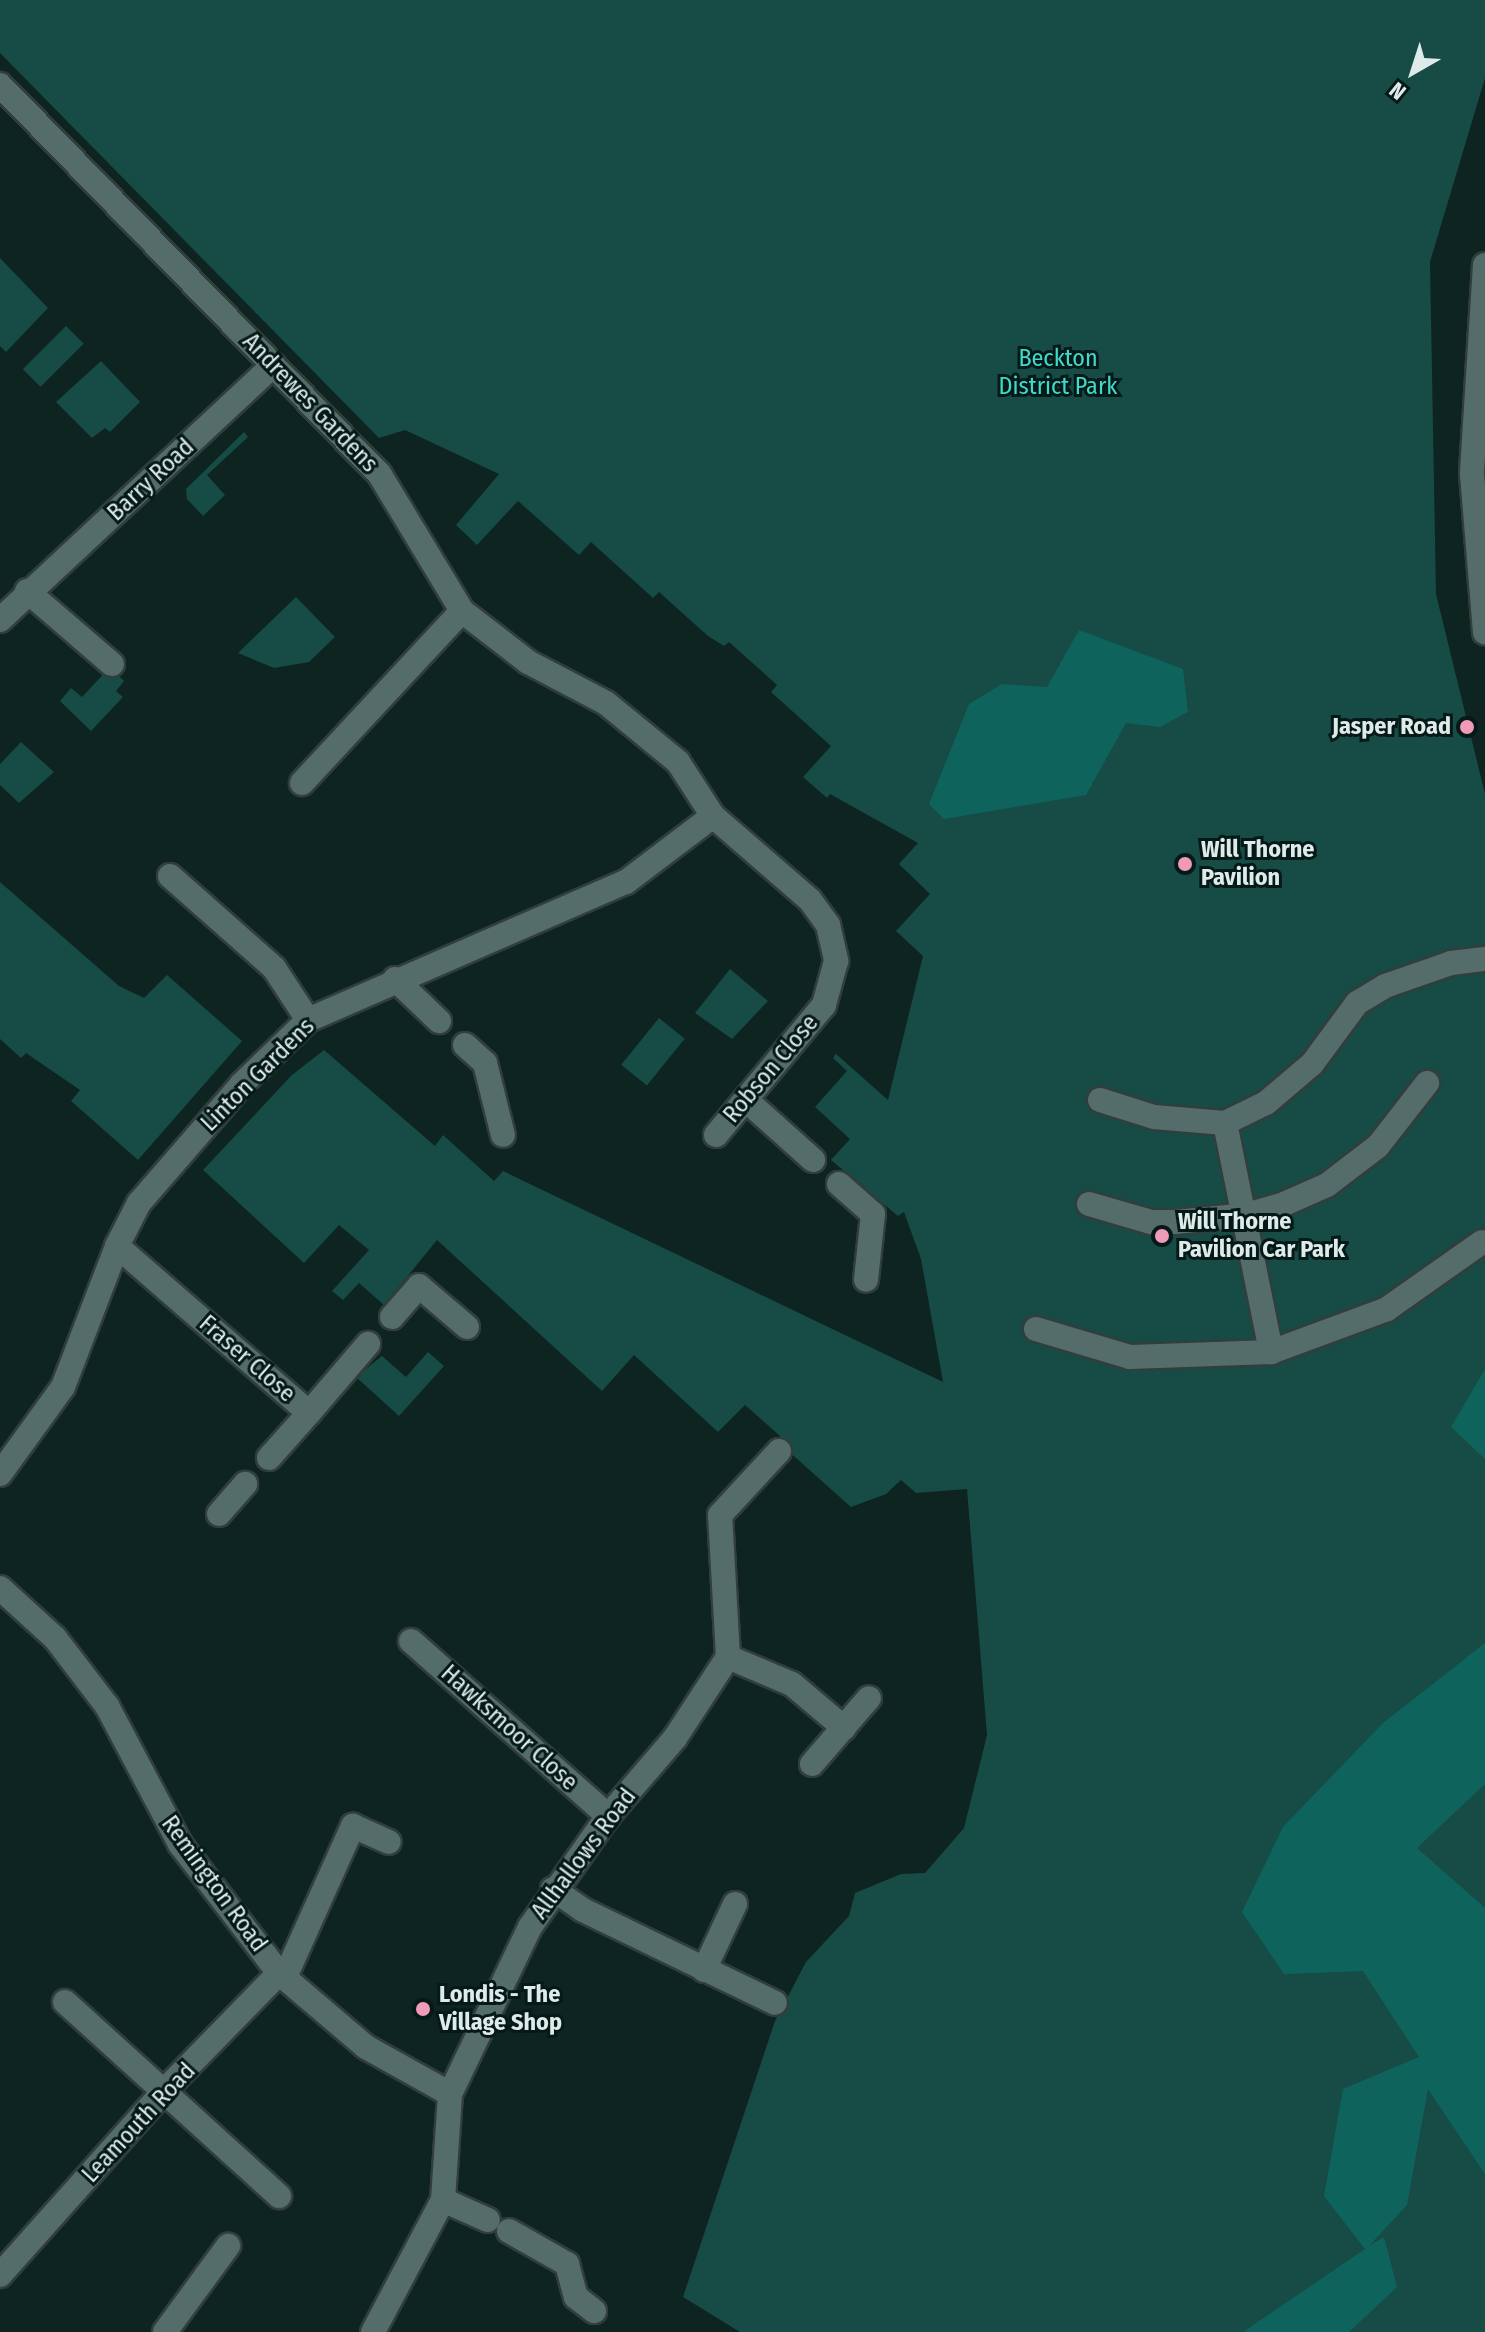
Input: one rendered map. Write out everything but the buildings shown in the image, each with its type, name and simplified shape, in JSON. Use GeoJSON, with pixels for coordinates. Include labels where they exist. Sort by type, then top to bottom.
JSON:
{"type":"FeatureCollection","features":[{"type":"Feature","properties":{"kind":"street","name":"Andrewes Gardens"},"geometry":{"type":"LineString","coordinates":[[0,85],[380,475],[462,611],[528,662],[606,703],[678,762],[713,816]]}},
{"type":"Feature","properties":{"kind":"street"},"geometry":{"type":"LineString","coordinates":[[1485,265],[1472,474],[1485,632]]}},
{"type":"Feature","properties":{"kind":"street","name":"Barry Road"},"geometry":{"type":"LineString","coordinates":[[0,620],[27,591],[167,468],[273,365]]}},
{"type":"Feature","properties":{"kind":"street"},"geometry":{"type":"LineString","coordinates":[[27,591],[112,664]]}},
{"type":"Feature","properties":{"kind":"street"},"geometry":{"type":"LineString","coordinates":[[302,783],[462,611]]}},
{"type":"Feature","properties":{"kind":"street","name":"Linton Gardens"},"geometry":{"type":"LineString","coordinates":[[0,1474],[44,1419],[63,1387],[117,1246],[139,1203],[242,1084],[308,1020],[395,979],[626,882],[713,816]]}},
{"type":"Feature","properties":{"kind":"street","name":"Robson Close"},"geometry":{"type":"LineString","coordinates":[[713,816],[810,900],[828,925],[836,961],[824,1005],[716,1135]]}},
{"type":"Feature","properties":{"kind":"street"},"geometry":{"type":"LineString","coordinates":[[170,876],[274,968],[308,1020]]}},
{"type":"Feature","properties":{"kind":"street"},"geometry":{"type":"LineString","coordinates":[[1100,1100],[1154,1117],[1225,1123],[1266,1103],[1312,1064],[1357,1003],[1385,986],[1451,963],[1485,959]]}},
{"type":"Feature","properties":{"kind":"street"},"geometry":{"type":"LineString","coordinates":[[395,979],[439,1021]]}},
{"type":"Feature","properties":{"kind":"street"},"geometry":{"type":"LineString","coordinates":[[465,1045],[485,1063],[503,1135]]}},
{"type":"Feature","properties":{"kind":"street"},"geometry":{"type":"LineString","coordinates":[[1089,1204],[1151,1222],[1246,1215],[1327,1185],[1378,1146],[1427,1083]]}},
{"type":"Feature","properties":{"kind":"street"},"geometry":{"type":"LineString","coordinates":[[746,1100],[813,1160]]}},
{"type":"Feature","properties":{"kind":"street"},"geometry":{"type":"LineString","coordinates":[[1225,1123],[1246,1215],[1271,1352]]}},
{"type":"Feature","properties":{"kind":"street"},"geometry":{"type":"LineString","coordinates":[[839,1184],[873,1214],[866,1280]]}},
{"type":"Feature","properties":{"kind":"street"},"geometry":{"type":"LineString","coordinates":[[1036,1329],[1130,1357],[1271,1352],[1387,1309],[1482,1242]]}},
{"type":"Feature","properties":{"kind":"street","name":"Fraser Close"},"geometry":{"type":"LineString","coordinates":[[117,1246],[309,1413],[368,1344]]}},
{"type":"Feature","properties":{"kind":"street"},"geometry":{"type":"LineString","coordinates":[[392,1317],[419,1286],[467,1327]]}},
{"type":"Feature","properties":{"kind":"street"},"geometry":{"type":"LineString","coordinates":[[269,1458],[309,1413]]}},
{"type":"Feature","properties":{"kind":"street"},"geometry":{"type":"LineString","coordinates":[[779,1451],[720,1515],[728,1657],[792,1684],[844,1728]]}},
{"type":"Feature","properties":{"kind":"street"},"geometry":{"type":"LineString","coordinates":[[219,1514],[245,1484]]}},
{"type":"Feature","properties":{"kind":"street","name":"Remington Road"},"geometry":{"type":"LineString","coordinates":[[0,1588],[55,1638],[107,1706],[180,1844],[282,1975],[366,2047],[450,2094]]}},
{"type":"Feature","properties":{"kind":"street","name":"Hawksmoor Close"},"geometry":{"type":"LineString","coordinates":[[411,1641],[608,1816]]}},
{"type":"Feature","properties":{"kind":"street","name":"Allhallows Road"},"geometry":{"type":"LineString","coordinates":[[373,2332],[443,2200],[450,2094],[553,1889],[608,1816],[675,1738],[728,1657]]}},
{"type":"Feature","properties":{"kind":"street"},"geometry":{"type":"LineString","coordinates":[[812,1764],[869,1698]]}},
{"type":"Feature","properties":{"kind":"street"},"geometry":{"type":"LineString","coordinates":[[282,1975],[353,1826],[389,1842]]}},
{"type":"Feature","properties":{"kind":"street"},"geometry":{"type":"LineString","coordinates":[[553,1889],[583,1910],[775,2003]]}},
{"type":"Feature","properties":{"kind":"street"},"geometry":{"type":"LineString","coordinates":[[704,1970],[735,1904]]}},
{"type":"Feature","properties":{"kind":"street","name":"Leamouth Road"},"geometry":{"type":"LineString","coordinates":[[0,2275],[163,2092],[282,1975]]}},
{"type":"Feature","properties":{"kind":"street"},"geometry":{"type":"LineString","coordinates":[[65,2002],[279,2196]]}},
{"type":"Feature","properties":{"kind":"street"},"geometry":{"type":"LineString","coordinates":[[443,2200],[499,2226],[567,2264],[576,2297],[594,2311]]}},
{"type":"Feature","properties":{"kind":"street"},"geometry":{"type":"LineString","coordinates":[[165,2332],[228,2246]]}},
{"type":"Feature","properties":{"kind":"green space","name":"Beckton District Park"},"geometry":{"type":"Polygon","coordinates":[[[0,0],[1485,0],[1485,78],[1430,262],[1436,594],[1485,794],[1485,2332],[740,2332],[683,2297],[775,2021],[806,1962],[849,1916],[855,1893],[901,1874],[925,1873],[964,1828],[987,1735],[967,1489],[916,1493],[901,1480],[886,1494],[851,1507],[777,1441],[780,1436],[745,1405],[718,1432],[634,1355],[602,1391],[437,1240],[384,1305],[359,1283],[343,1300],[332,1291],[369,1250],[339,1225],[304,1263],[203,1170],[292,1075],[324,1050],[435,1146],[443,1135],[494,1181],[503,1171],[943,1382],[921,1259],[904,1212],[898,1216],[831,1160],[850,1139],[815,1107],[847,1071],[833,1058],[836,1054],[888,1100],[923,956],[896,931],[930,894],[899,864],[918,843],[830,794],[827,798],[803,777],[831,746],[771,692],[777,685],[729,642],[724,646],[708,636],[659,592],[653,598],[591,542],[579,555],[518,501],[477,545],[456,525],[499,474],[405,430],[379,438],[0,53],[0,0]]]}},
{"type":"Feature","properties":{"kind":"green space"},"geometry":{"type":"Polygon","coordinates":[[[0,258],[48,308],[6,352],[0,346],[0,258]]]}},
{"type":"Feature","properties":{"kind":"green space"},"geometry":{"type":"Polygon","coordinates":[[[66,326],[84,344],[41,387],[23,369],[66,326]]]}},
{"type":"Feature","properties":{"kind":"green space"},"geometry":{"type":"Polygon","coordinates":[[[101,361],[140,402],[110,432],[105,428],[92,438],[56,402],[101,361]]]}},
{"type":"Feature","properties":{"kind":"green space"},"geometry":{"type":"Polygon","coordinates":[[[244,432],[248,437],[207,475],[225,495],[203,516],[187,499],[186,489],[244,432]]]}},
{"type":"Feature","properties":{"kind":"green space"},"geometry":{"type":"Polygon","coordinates":[[[296,597],[335,637],[309,662],[274,668],[238,653],[296,597]]]}},
{"type":"Feature","properties":{"kind":"green space"},"geometry":{"type":"Polygon","coordinates":[[[110,667],[124,681],[116,691],[123,697],[91,731],[60,701],[71,688],[82,697],[110,667]]]}},
{"type":"Feature","properties":{"kind":"green space"},"geometry":{"type":"Polygon","coordinates":[[[21,742],[54,772],[19,803],[0,785],[0,764],[21,742]]]}},
{"type":"Feature","properties":{"kind":"green space"},"geometry":{"type":"Polygon","coordinates":[[[0,882],[119,986],[144,998],[167,975],[242,1041],[138,1160],[71,1101],[80,1090],[26,1053],[21,1058],[0,1039],[0,882]]]}},
{"type":"Feature","properties":{"kind":"green space"},"geometry":{"type":"Polygon","coordinates":[[[730,969],[768,1001],[732,1039],[695,1013],[730,969]]]}},
{"type":"Feature","properties":{"kind":"green space"},"geometry":{"type":"Polygon","coordinates":[[[659,1018],[685,1039],[647,1085],[621,1065],[659,1018]]]}},
{"type":"Feature","properties":{"kind":"green space"},"geometry":{"type":"Polygon","coordinates":[[[428,1352],[444,1366],[399,1416],[356,1377],[382,1356],[406,1377],[428,1352]]]}},
{"type":"Feature","properties":{"kind":"shaded area"},"geometry":{"type":"Polygon","coordinates":[[[1079,630],[1183,669],[1188,712],[1160,727],[1126,723],[1086,795],[944,819],[929,804],[969,704],[1002,684],[1047,687],[1079,630]]]}},
{"type":"Feature","properties":{"kind":"shaded area"},"geometry":{"type":"Polygon","coordinates":[[[1485,1369],[1485,1459],[1451,1427],[1485,1369]]]}},
{"type":"Feature","properties":{"kind":"shaded area"},"geometry":{"type":"Polygon","coordinates":[[[1485,1643],[1485,1784],[1417,1848],[1485,1908],[1485,2174],[1428,2089],[1407,2205],[1369,2246],[1384,2237],[1397,2287],[1349,2332],[1243,2332],[1365,2249],[1324,2196],[1343,2089],[1419,2057],[1363,1971],[1284,1974],[1242,1912],[1283,1827],[1383,1723],[1485,1643]]]}},
{"type":"Feature","properties":{"kind":"place","name":"Jasper Road"},"geometry":{"type":"Point","coordinates":[1467,727]}},
{"type":"Feature","properties":{"kind":"place","name":"Will Thorne Pavilion"},"geometry":{"type":"Point","coordinates":[1185,864]}},
{"type":"Feature","properties":{"kind":"place","name":"Will Thorne Pavilion Car Park"},"geometry":{"type":"Point","coordinates":[1162,1236]}},
{"type":"Feature","properties":{"kind":"place","name":"Londis - The Village Shop"},"geometry":{"type":"Point","coordinates":[423,2009]}}]}
